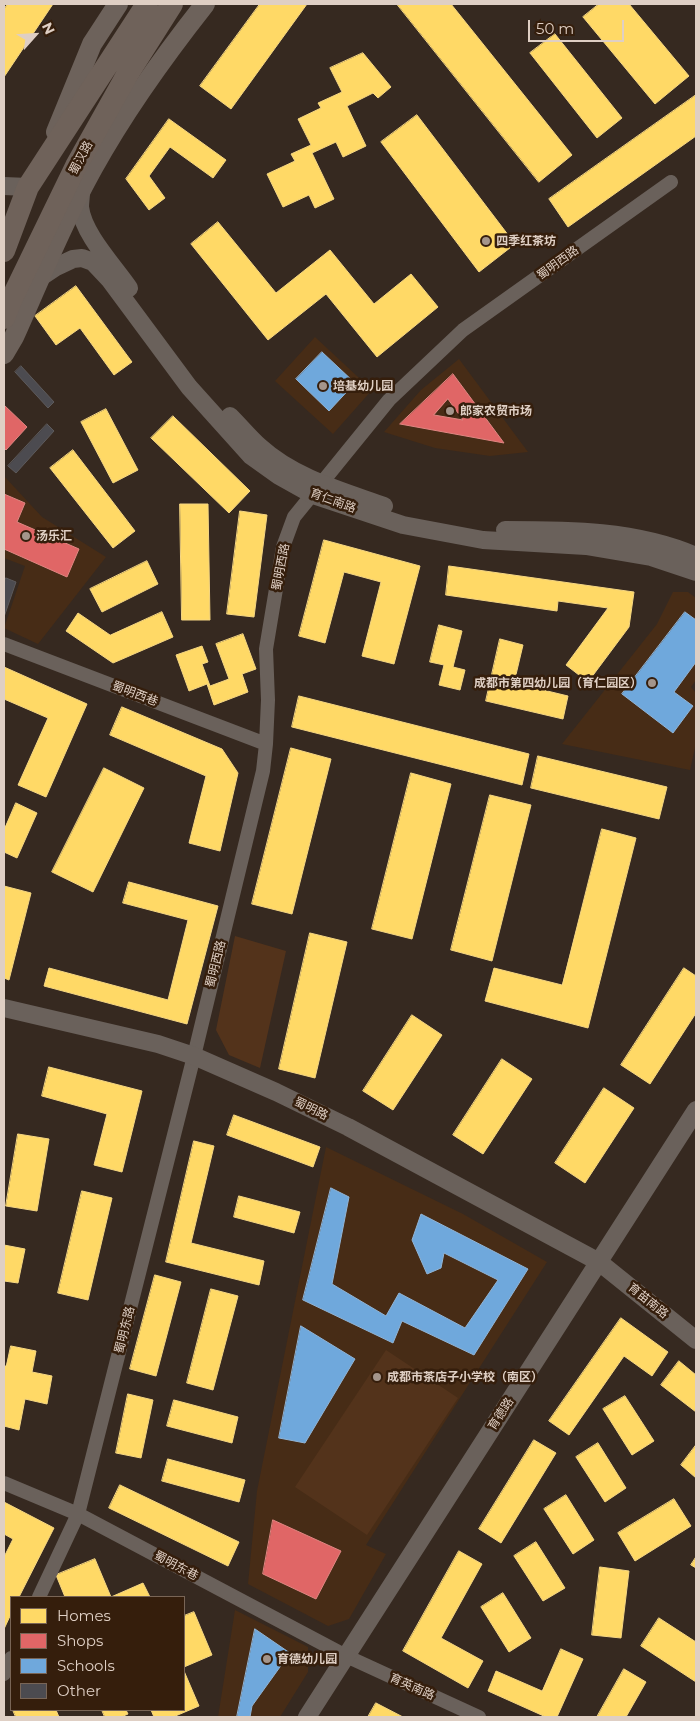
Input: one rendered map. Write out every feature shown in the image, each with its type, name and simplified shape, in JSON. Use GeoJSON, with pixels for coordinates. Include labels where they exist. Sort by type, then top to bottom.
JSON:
{"type":"FeatureCollection","features":[{"type":"Feature","properties":{"kind":"highway"},"geometry":{"type":"LineString","coordinates":[[4,251],[28,187],[147,4]]}},
{"type":"Feature","properties":{"kind":"highway","name":"蜀汉路"},"geometry":{"type":"LineString","coordinates":[[4,318],[76,166],[127,75],[172,4]]}},
{"type":"Feature","properties":{"kind":"main road"},"geometry":{"type":"LineString","coordinates":[[43,166],[92,44],[118,4]]}},
{"type":"Feature","properties":{"kind":"main road"},"geometry":{"type":"LineString","coordinates":[[4,354],[14,338],[93,168],[169,50],[205,4]]}},
{"type":"Feature","properties":{"kind":"street","name":"蜀明西路"},"geometry":{"type":"LineString","coordinates":[[194,1056],[263,770],[268,700],[266,650],[283,547],[294,517],[389,400],[463,330],[671,182]]}},
{"type":"Feature","properties":{"kind":"street"},"geometry":{"type":"LineString","coordinates":[[4,186],[28,187]]}},
{"type":"Feature","properties":{"kind":"street"},"geometry":{"type":"LineString","coordinates":[[81,192],[80,207],[84,221],[95,241],[190,371],[220,406],[261,448],[317,489],[410,516],[486,530],[565,530],[617,535],[677,548],[696,556]]}},
{"type":"Feature","properties":{"kind":"street","name":"育仁南路"},"geometry":{"type":"LineString","coordinates":[[41,277],[56,267],[73,260],[82,258],[93,262],[109,280],[189,387],[250,456],[279,476],[317,489],[403,525],[482,540],[586,546],[651,557],[696,572]]}},
{"type":"Feature","properties":{"kind":"street","name":"蜀明西巷"},"geometry":{"type":"LineString","coordinates":[[4,644],[266,744]]}},
{"type":"Feature","properties":{"kind":"street","name":"蜀明路"},"geometry":{"type":"LineString","coordinates":[[4,1008],[158,1044],[194,1056],[276,1092],[348,1127],[599,1262]]}},
{"type":"Feature","properties":{"kind":"street","name":"蜀明东路"},"geometry":{"type":"LineString","coordinates":[[39,1596],[78,1514],[194,1056]]}},
{"type":"Feature","properties":{"kind":"street","name":"育德路"},"geometry":{"type":"LineString","coordinates":[[306,1717],[696,1110]]}},
{"type":"Feature","properties":{"kind":"street","name":"育苗南路"},"geometry":{"type":"LineString","coordinates":[[599,1262],[696,1340]]}},
{"type":"Feature","properties":{"kind":"street","name":"蜀明东巷"},"geometry":{"type":"LineString","coordinates":[[4,1483],[78,1514],[346,1656]]}},
{"type":"Feature","properties":{"kind":"street","name":"育英南路"},"geometry":{"type":"LineString","coordinates":[[346,1656],[479,1717]]}},
{"type":"Feature","properties":{"kind":"street"},"geometry":{"type":"LineString","coordinates":[[4,1674],[10,1660]]}},
{"type":"Feature","properties":{"kind":"shaded area","name":"培基幼儿园"},"geometry":{"type":"Polygon","coordinates":[[[315,337],[372,390],[333,434],[275,381],[315,337]]]}},
{"type":"Feature","properties":{"kind":"shaded area","name":"郎家农贸市场"},"geometry":{"type":"Polygon","coordinates":[[[459,359],[528,452],[490,456],[435,448],[384,432],[421,390],[459,359]]]}},
{"type":"Feature","properties":{"kind":"shaded area"},"geometry":{"type":"Polygon","coordinates":[[[4,476],[42,517],[106,557],[38,644],[4,628],[25,566],[4,558],[4,476]]]}},
{"type":"Feature","properties":{"kind":"shaded area","name":"成都市第四幼儿园（育仁园区）"},"geometry":{"type":"Polygon","coordinates":[[[673,592],[688,592],[696,598],[696,680],[691,687],[696,693],[696,743],[690,770],[562,744],[657,624],[673,592]]]}},
{"type":"Feature","properties":{"kind":"shaded area"},"geometry":{"type":"Polygon","coordinates":[[[235,936],[286,951],[260,1068],[229,1055],[216,1030],[235,936]]]}},
{"type":"Feature","properties":{"kind":"shaded area","name":"成都市茶店子小学校（南区）"},"geometry":{"type":"Polygon","coordinates":[[[326,1147],[463,1214],[547,1262],[366,1545],[386,1554],[349,1619],[328,1626],[248,1584],[257,1491],[326,1147]]]}},
{"type":"Feature","properties":{"kind":"shaded area"},"geometry":{"type":"Polygon","coordinates":[[[386,1350],[458,1398],[367,1535],[295,1487],[386,1350]]]}},
{"type":"Feature","properties":{"kind":"shaded area","name":"育德幼儿园"},"geometry":{"type":"Polygon","coordinates":[[[235,1610],[308,1647],[308,1672],[280,1717],[218,1717],[235,1610]]]}},
{"type":"Feature","properties":{"kind":"building: Homes"},"geometry":{"type":"Polygon","coordinates":[[[8,4],[53,4],[4,77],[4,9],[8,4]]]}},
{"type":"Feature","properties":{"kind":"building: Homes"},"geometry":{"type":"Polygon","coordinates":[[[260,4],[307,4],[231,109],[200,86],[260,4]]]}},
{"type":"Feature","properties":{"kind":"building: Homes"},"geometry":{"type":"Polygon","coordinates":[[[397,4],[451,4],[572,155],[539,182],[397,4]]]}},
{"type":"Feature","properties":{"kind":"building: Homes"},"geometry":{"type":"Polygon","coordinates":[[[599,4],[629,4],[689,76],[655,104],[583,17],[599,4]]]}},
{"type":"Feature","properties":{"kind":"building: Homes"},"geometry":{"type":"Polygon","coordinates":[[[555,34],[622,118],[597,138],[530,53],[555,34]]]}},
{"type":"Feature","properties":{"kind":"building: Homes"},"geometry":{"type":"Polygon","coordinates":[[[363,53],[391,87],[378,98],[373,93],[347,106],[366,146],[343,157],[336,142],[312,153],[334,199],[315,208],[309,195],[283,207],[267,174],[295,161],[291,154],[311,145],[298,119],[321,108],[318,103],[342,92],[330,68],[363,53]]]}},
{"type":"Feature","properties":{"kind":"building: Homes"},"geometry":{"type":"Polygon","coordinates":[[[696,95],[696,136],[568,227],[549,199],[696,95]]]}},
{"type":"Feature","properties":{"kind":"building: Homes"},"geometry":{"type":"Polygon","coordinates":[[[417,115],[515,244],[479,272],[381,142],[417,115]]]}},
{"type":"Feature","properties":{"kind":"building: Homes"},"geometry":{"type":"Polygon","coordinates":[[[169,119],[226,160],[213,178],[170,147],[149,176],[165,198],[149,210],[126,179],[169,119]]]}},
{"type":"Feature","properties":{"kind":"building: Homes"},"geometry":{"type":"Polygon","coordinates":[[[218,222],[276,293],[330,250],[374,304],[411,274],[438,307],[377,357],[326,294],[268,340],[191,244],[218,222]]]}},
{"type":"Feature","properties":{"kind":"building: Homes"},"geometry":{"type":"Polygon","coordinates":[[[76,286],[132,362],[114,375],[80,328],[56,345],[35,316],[76,286]]]}},
{"type":"Feature","properties":{"kind":"building: Homes"},"geometry":{"type":"Polygon","coordinates":[[[106,409],[138,470],[113,483],[81,422],[106,409]]]}},
{"type":"Feature","properties":{"kind":"building: Homes"},"geometry":{"type":"Polygon","coordinates":[[[173,416],[250,491],[229,513],[151,438],[173,416]]]}},
{"type":"Feature","properties":{"kind":"building: Homes"},"geometry":{"type":"Polygon","coordinates":[[[73,450],[135,531],[113,548],[50,468],[73,450]]]}},
{"type":"Feature","properties":{"kind":"building: Homes"},"geometry":{"type":"Polygon","coordinates":[[[180,504],[208,504],[210,620],[182,620],[180,504]]]}},
{"type":"Feature","properties":{"kind":"building: Homes"},"geometry":{"type":"Polygon","coordinates":[[[240,511],[267,515],[254,617],[227,614],[240,511]]]}},
{"type":"Feature","properties":{"kind":"building: Homes"},"geometry":{"type":"Polygon","coordinates":[[[324,540],[420,566],[394,664],[362,656],[381,582],[344,572],[325,643],[299,636],[324,540]]]}},
{"type":"Feature","properties":{"kind":"building: Homes"},"geometry":{"type":"Polygon","coordinates":[[[147,561],[158,584],[102,612],[90,589],[147,561]]]}},
{"type":"Feature","properties":{"kind":"building: Homes"},"geometry":{"type":"Polygon","coordinates":[[[449,566],[634,592],[629,627],[588,682],[566,665],[608,608],[558,601],[557,611],[446,595],[449,566]]]}},
{"type":"Feature","properties":{"kind":"building: Homes"},"geometry":{"type":"Polygon","coordinates":[[[162,612],[173,637],[113,663],[66,631],[78,613],[110,635],[162,612]]]}},
{"type":"Feature","properties":{"kind":"building: Homes"},"geometry":{"type":"Polygon","coordinates":[[[439,625],[462,631],[453,667],[465,670],[460,690],[439,685],[444,665],[430,662],[439,625]]]}},
{"type":"Feature","properties":{"kind":"building: Homes"},"geometry":{"type":"Polygon","coordinates":[[[243,634],[256,669],[242,674],[248,692],[214,705],[207,684],[189,691],[176,655],[202,646],[208,662],[202,664],[210,686],[229,679],[216,644],[243,634]]]}},
{"type":"Feature","properties":{"kind":"building: Homes"},"geometry":{"type":"Polygon","coordinates":[[[500,639],[523,645],[514,683],[568,696],[563,719],[486,701],[500,639]]]}},
{"type":"Feature","properties":{"kind":"building: Homes"},"geometry":{"type":"Polygon","coordinates":[[[4,667],[87,704],[46,797],[18,785],[48,718],[4,699],[4,667]]]}},
{"type":"Feature","properties":{"kind":"building: Homes"},"geometry":{"type":"Polygon","coordinates":[[[299,696],[529,754],[522,785],[292,727],[299,696]]]}},
{"type":"Feature","properties":{"kind":"building: Homes"},"geometry":{"type":"Polygon","coordinates":[[[122,707],[222,749],[238,773],[220,851],[189,843],[206,776],[110,735],[122,707]]]}},
{"type":"Feature","properties":{"kind":"building: Homes"},"geometry":{"type":"Polygon","coordinates":[[[291,748],[331,759],[292,914],[252,904],[291,748]]]}},
{"type":"Feature","properties":{"kind":"building: Homes"},"geometry":{"type":"Polygon","coordinates":[[[538,756],[667,787],[659,819],[531,788],[538,756]]]}},
{"type":"Feature","properties":{"kind":"building: Homes"},"geometry":{"type":"Polygon","coordinates":[[[104,768],[144,788],[93,892],[52,872],[104,768]]]}},
{"type":"Feature","properties":{"kind":"building: Homes"},"geometry":{"type":"Polygon","coordinates":[[[411,773],[451,784],[412,939],[372,929],[411,773]]]}},
{"type":"Feature","properties":{"kind":"building: Homes"},"geometry":{"type":"Polygon","coordinates":[[[490,795],[531,805],[492,961],[451,950],[490,795]]]}},
{"type":"Feature","properties":{"kind":"building: Homes"},"geometry":{"type":"Polygon","coordinates":[[[16,803],[37,813],[17,858],[4,852],[4,826],[16,803]]]}},
{"type":"Feature","properties":{"kind":"building: Homes"},"geometry":{"type":"Polygon","coordinates":[[[602,829],[636,838],[588,1028],[485,1001],[494,968],[562,985],[602,829]]]}},
{"type":"Feature","properties":{"kind":"building: Homes"},"geometry":{"type":"Polygon","coordinates":[[[129,882],[218,906],[187,1024],[44,986],[49,968],[168,1000],[188,920],[123,903],[129,882]]]}},
{"type":"Feature","properties":{"kind":"building: Homes"},"geometry":{"type":"Polygon","coordinates":[[[4,886],[31,893],[9,980],[4,978],[4,886]]]}},
{"type":"Feature","properties":{"kind":"building: Homes"},"geometry":{"type":"Polygon","coordinates":[[[310,933],[347,942],[315,1078],[279,1069],[310,933]]]}},
{"type":"Feature","properties":{"kind":"building: Homes"},"geometry":{"type":"Polygon","coordinates":[[[684,968],[696,976],[696,1013],[650,1084],[621,1065],[684,968]]]}},
{"type":"Feature","properties":{"kind":"building: Homes"},"geometry":{"type":"Polygon","coordinates":[[[412,1015],[442,1035],[393,1110],[363,1091],[412,1015]]]}},
{"type":"Feature","properties":{"kind":"building: Homes"},"geometry":{"type":"Polygon","coordinates":[[[502,1059],[532,1079],[483,1154],[453,1135],[502,1059]]]}},
{"type":"Feature","properties":{"kind":"building: Homes"},"geometry":{"type":"Polygon","coordinates":[[[49,1067],[142,1091],[122,1172],[94,1165],[107,1114],[42,1096],[49,1067]]]}},
{"type":"Feature","properties":{"kind":"building: Homes"},"geometry":{"type":"Polygon","coordinates":[[[604,1088],[634,1108],[585,1183],[555,1163],[604,1088]]]}},
{"type":"Feature","properties":{"kind":"building: Homes"},"geometry":{"type":"Polygon","coordinates":[[[234,1115],[320,1147],[313,1167],[227,1135],[234,1115]]]}},
{"type":"Feature","properties":{"kind":"building: Homes"},"geometry":{"type":"Polygon","coordinates":[[[18,1134],[49,1139],[37,1211],[6,1206],[18,1134]]]}},
{"type":"Feature","properties":{"kind":"building: Homes"},"geometry":{"type":"Polygon","coordinates":[[[194,1141],[214,1146],[191,1243],[264,1261],[259,1285],[166,1262],[194,1141]]]}},
{"type":"Feature","properties":{"kind":"building: Homes"},"geometry":{"type":"Polygon","coordinates":[[[82,1191],[112,1198],[88,1300],[58,1293],[82,1191]]]}},
{"type":"Feature","properties":{"kind":"building: Homes"},"geometry":{"type":"Polygon","coordinates":[[[239,1196],[300,1212],[294,1233],[234,1217],[239,1196]]]}},
{"type":"Feature","properties":{"kind":"building: Homes"},"geometry":{"type":"Polygon","coordinates":[[[4,1245],[25,1249],[18,1283],[4,1281],[4,1245]]]}},
{"type":"Feature","properties":{"kind":"building: Homes"},"geometry":{"type":"Polygon","coordinates":[[[155,1275],[181,1282],[156,1376],[130,1369],[155,1275]]]}},
{"type":"Feature","properties":{"kind":"building: Homes"},"geometry":{"type":"Polygon","coordinates":[[[211,1289],[238,1296],[213,1390],[187,1383],[211,1289]]]}},
{"type":"Feature","properties":{"kind":"building: Homes"},"geometry":{"type":"Polygon","coordinates":[[[621,1318],[668,1352],[652,1376],[624,1356],[569,1435],[549,1421],[621,1318]]]}},
{"type":"Feature","properties":{"kind":"building: Homes"},"geometry":{"type":"Polygon","coordinates":[[[11,1346],[36,1351],[32,1372],[52,1376],[47,1404],[25,1399],[19,1430],[4,1426],[4,1366],[6,1366],[11,1346]]]}},
{"type":"Feature","properties":{"kind":"building: Homes"},"geometry":{"type":"Polygon","coordinates":[[[679,1361],[696,1375],[696,1412],[661,1385],[679,1361]]]}},
{"type":"Feature","properties":{"kind":"building: Homes"},"geometry":{"type":"Polygon","coordinates":[[[128,1394],[153,1400],[141,1458],[116,1453],[128,1394]]]}},
{"type":"Feature","properties":{"kind":"building: Homes"},"geometry":{"type":"Polygon","coordinates":[[[625,1396],[654,1441],[632,1455],[603,1409],[625,1396]]]}},
{"type":"Feature","properties":{"kind":"building: Homes"},"geometry":{"type":"Polygon","coordinates":[[[174,1400],[238,1417],[232,1443],[167,1426],[174,1400]]]}},
{"type":"Feature","properties":{"kind":"building: Homes"},"geometry":{"type":"Polygon","coordinates":[[[534,1440],[556,1453],[501,1543],[479,1529],[534,1440]]]}},
{"type":"Feature","properties":{"kind":"building: Homes"},"geometry":{"type":"Polygon","coordinates":[[[598,1443],[626,1488],[605,1502],[576,1457],[598,1443]]]}},
{"type":"Feature","properties":{"kind":"building: Homes"},"geometry":{"type":"Polygon","coordinates":[[[696,1445],[696,1478],[681,1465],[696,1445]]]}},
{"type":"Feature","properties":{"kind":"building: Homes"},"geometry":{"type":"Polygon","coordinates":[[[168,1459],[245,1480],[239,1502],[162,1481],[168,1459]]]}},
{"type":"Feature","properties":{"kind":"building: Homes"},"geometry":{"type":"Polygon","coordinates":[[[120,1485],[239,1542],[228,1566],[109,1508],[120,1485]]]}},
{"type":"Feature","properties":{"kind":"building: Homes"},"geometry":{"type":"Polygon","coordinates":[[[566,1495],[594,1540],[573,1554],[544,1509],[566,1495]]]}},
{"type":"Feature","properties":{"kind":"building: Homes"},"geometry":{"type":"Polygon","coordinates":[[[674,1499],[691,1526],[635,1561],[618,1533],[674,1499]]]}},
{"type":"Feature","properties":{"kind":"building: Homes"},"geometry":{"type":"Polygon","coordinates":[[[4,1502],[54,1528],[20,1596],[10,1596],[10,1616],[4,1629],[4,1557],[13,1539],[4,1534],[4,1502]]]}},
{"type":"Feature","properties":{"kind":"building: Homes"},"geometry":{"type":"Polygon","coordinates":[[[536,1542],[565,1588],[543,1601],[514,1556],[536,1542]]]}},
{"type":"Feature","properties":{"kind":"building: Homes"},"geometry":{"type":"Polygon","coordinates":[[[459,1551],[482,1564],[441,1638],[483,1661],[468,1688],[403,1651],[459,1551]]]}},
{"type":"Feature","properties":{"kind":"building: Homes"},"geometry":{"type":"Polygon","coordinates":[[[696,1557],[696,1568],[691,1565],[696,1557]]]}},
{"type":"Feature","properties":{"kind":"building: Homes"},"geometry":{"type":"Polygon","coordinates":[[[95,1559],[111,1596],[65,1596],[56,1575],[95,1559]]]}},
{"type":"Feature","properties":{"kind":"building: Homes"},"geometry":{"type":"Polygon","coordinates":[[[600,1567],[629,1571],[621,1638],[592,1635],[600,1567]]]}},
{"type":"Feature","properties":{"kind":"building: Homes"},"geometry":{"type":"Polygon","coordinates":[[[143,1583],[150,1596],[113,1596],[143,1583]]]}},
{"type":"Feature","properties":{"kind":"building: Homes"},"geometry":{"type":"Polygon","coordinates":[[[503,1593],[531,1638],[509,1652],[481,1607],[503,1593]]]}},
{"type":"Feature","properties":{"kind":"building: Homes"},"geometry":{"type":"Polygon","coordinates":[[[194,1612],[212,1655],[185,1667],[185,1616],[194,1612]]]}},
{"type":"Feature","properties":{"kind":"building: Homes"},"geometry":{"type":"Polygon","coordinates":[[[659,1618],[696,1642],[696,1682],[641,1646],[659,1618]]]}},
{"type":"Feature","properties":{"kind":"building: Homes"},"geometry":{"type":"Polygon","coordinates":[[[561,1649],[583,1659],[557,1717],[546,1717],[488,1691],[496,1671],[542,1691],[561,1649]]]}},
{"type":"Feature","properties":{"kind":"building: Homes"},"geometry":{"type":"Polygon","coordinates":[[[624,1669],[646,1682],[626,1717],[597,1717],[624,1669]]]}},
{"type":"Feature","properties":{"kind":"building: Homes"},"geometry":{"type":"Polygon","coordinates":[[[185,1673],[199,1706],[173,1717],[154,1717],[151,1711],[185,1711],[185,1673]]]}},
{"type":"Feature","properties":{"kind":"building: Homes"},"geometry":{"type":"Polygon","coordinates":[[[376,1703],[403,1717],[368,1717],[376,1703]]]}},
{"type":"Feature","properties":{"kind":"building: Homes"},"geometry":{"type":"Polygon","coordinates":[[[13,1711],[56,1711],[59,1717],[16,1717],[13,1711]]]}},
{"type":"Feature","properties":{"kind":"building: Homes"},"geometry":{"type":"Polygon","coordinates":[[[102,1711],[126,1711],[128,1714],[121,1717],[105,1717],[102,1711]]]}},
{"type":"Feature","properties":{"kind":"building: Shops"},"geometry":{"type":"Polygon","coordinates":[[[453,374],[504,443],[400,424],[453,374]],[[448,399],[434,415],[463,420],[448,399]]]}},
{"type":"Feature","properties":{"kind":"building: Shops"},"geometry":{"type":"Polygon","coordinates":[[[4,405],[27,427],[6,450],[4,448],[4,405]]]}},
{"type":"Feature","properties":{"kind":"building: Shops","name":"汤乐汇"},"geometry":{"type":"Polygon","coordinates":[[[4,494],[25,503],[17,522],[79,549],[67,577],[4,549],[4,494]]]}},
{"type":"Feature","properties":{"kind":"building: Shops"},"geometry":{"type":"Polygon","coordinates":[[[273,1520],[341,1551],[316,1599],[263,1574],[273,1520]]]}},
{"type":"Feature","properties":{"kind":"building: Schools"},"geometry":{"type":"Polygon","coordinates":[[[322,352],[355,383],[329,411],[296,379],[322,352]]]}},
{"type":"Feature","properties":{"kind":"building: Schools"},"geometry":{"type":"Polygon","coordinates":[[[685,612],[696,620],[696,662],[674,692],[693,706],[673,733],[622,694],[685,612]]]}},
{"type":"Feature","properties":{"kind":"building: Schools"},"geometry":{"type":"Polygon","coordinates":[[[331,1188],[349,1197],[332,1284],[386,1316],[399,1293],[465,1328],[498,1280],[444,1253],[441,1268],[427,1274],[412,1240],[421,1214],[528,1269],[474,1355],[402,1321],[393,1343],[303,1300],[331,1188]]]}},
{"type":"Feature","properties":{"kind":"building: Schools"},"geometry":{"type":"Polygon","coordinates":[[[301,1326],[355,1359],[305,1443],[279,1438],[301,1326]]]}},
{"type":"Feature","properties":{"kind":"building: Schools"},"geometry":{"type":"Polygon","coordinates":[[[255,1629],[290,1653],[252,1706],[250,1717],[237,1717],[255,1629]]]}},
{"type":"Feature","properties":{"kind":"building: Other"},"geometry":{"type":"Polygon","coordinates":[[[21,366],[54,402],[48,408],[15,372],[21,366]]]}},
{"type":"Feature","properties":{"kind":"building: Other"},"geometry":{"type":"Polygon","coordinates":[[[47,424],[54,431],[16,473],[8,466],[47,424]]]}},
{"type":"Feature","properties":{"kind":"building: Other"},"geometry":{"type":"Polygon","coordinates":[[[6,578],[16,582],[4,617],[4,585],[6,578]]]}},
{"type":"Feature","properties":{"kind":"place","name":"四季红茶坊"},"geometry":{"type":"Point","coordinates":[486,241]}},
{"type":"Feature","properties":{"kind":"place","name":"培基幼儿园"},"geometry":{"type":"Point","coordinates":[323,386]}},
{"type":"Feature","properties":{"kind":"place","name":"郎家农贸市场"},"geometry":{"type":"Point","coordinates":[450,411]}},
{"type":"Feature","properties":{"kind":"place","name":"汤乐汇"},"geometry":{"type":"Point","coordinates":[26,536]}},
{"type":"Feature","properties":{"kind":"place","name":"成都市第四幼儿园（育仁园区）"},"geometry":{"type":"Point","coordinates":[652,683]}},
{"type":"Feature","properties":{"kind":"place","name":"成都市茶店子小学校（南区）"},"geometry":{"type":"Point","coordinates":[377,1377]}},
{"type":"Feature","properties":{"kind":"place","name":"育德幼儿园"},"geometry":{"type":"Point","coordinates":[267,1659]}}]}
